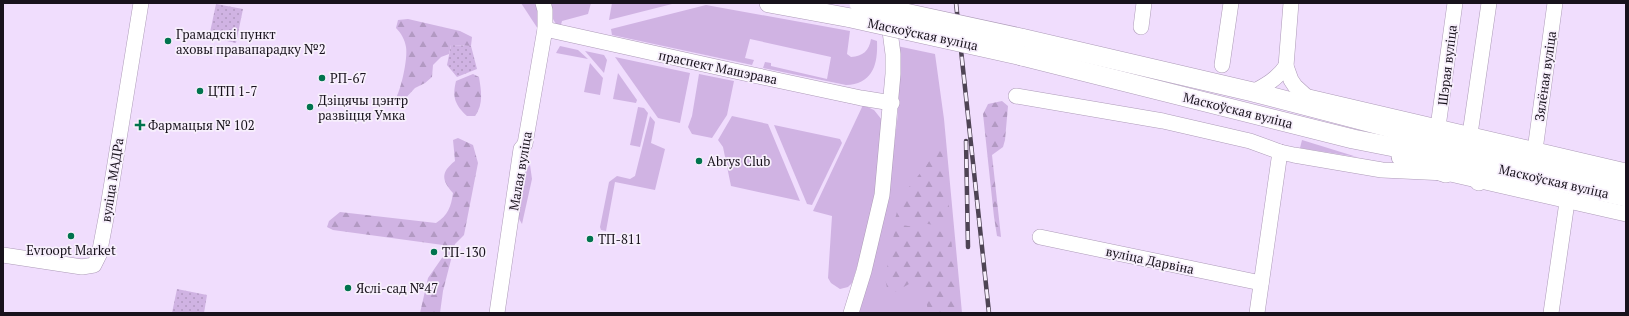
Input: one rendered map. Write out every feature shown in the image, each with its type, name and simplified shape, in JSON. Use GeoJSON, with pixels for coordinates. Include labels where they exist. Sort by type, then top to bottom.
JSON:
{"type":"FeatureCollection","features":[{"type":"Feature","properties":{"kind":"main road"},"geometry":{"type":"LineString","coordinates":[[769,3],[855,11]]}},
{"type":"Feature","properties":{"kind":"main road","name":"Маскоўская вуліца"},"geometry":{"type":"LineString","coordinates":[[855,11],[1021,47],[1252,92],[1476,154],[1626,198]]}},
{"type":"Feature","properties":{"kind":"main road","name":"Маскоўская вуліца"},"geometry":{"type":"LineString","coordinates":[[1021,47],[1353,139],[1476,154],[1626,183]]}},
{"type":"Feature","properties":{"kind":"main road"},"geometry":{"type":"LineString","coordinates":[[1353,139],[1446,173]]}},
{"type":"Feature","properties":{"kind":"street","name":"вуліца МАДРа"},"geometry":{"type":"LineString","coordinates":[[3,255],[82,267],[94,265],[99,255],[108,207],[141,3]]}},
{"type":"Feature","properties":{"kind":"street"},"geometry":{"type":"LineString","coordinates":[[851,313],[864,271],[882,195],[892,103],[893,54],[886,3]]}},
{"type":"Feature","properties":{"kind":"street"},"geometry":{"type":"LineString","coordinates":[[1141,28],[1144,3]]}},
{"type":"Feature","properties":{"kind":"street"},"geometry":{"type":"LineString","coordinates":[[1222,65],[1231,3]]}},
{"type":"Feature","properties":{"kind":"street"},"geometry":{"type":"LineString","coordinates":[[1291,3],[1286,66],[1295,86],[1307,97]]}},
{"type":"Feature","properties":{"kind":"street","name":"Шэрая вуліца"},"geometry":{"type":"LineString","coordinates":[[1438,127],[1455,3]]}},
{"type":"Feature","properties":{"kind":"street"},"geometry":{"type":"LineString","coordinates":[[1476,154],[1489,3]]}},
{"type":"Feature","properties":{"kind":"street","name":"Зялёная вуліца"},"geometry":{"type":"LineString","coordinates":[[1535,150],[1555,3]]}},
{"type":"Feature","properties":{"kind":"street"},"geometry":{"type":"LineString","coordinates":[[545,5],[545,29]]}},
{"type":"Feature","properties":{"kind":"street","name":"праспект Машэрава"},"geometry":{"type":"LineString","coordinates":[[545,29],[861,98],[892,103]]}},
{"type":"Feature","properties":{"kind":"street","name":"Малая вуліца"},"geometry":{"type":"LineString","coordinates":[[497,313],[521,149],[524,144],[545,29]]}},
{"type":"Feature","properties":{"kind":"street"},"geometry":{"type":"LineString","coordinates":[[1252,92],[1271,83],[1286,66]]}},
{"type":"Feature","properties":{"kind":"street","name":"Маскоўская вуліца"},"geometry":{"type":"LineString","coordinates":[[1252,92],[1307,97],[1438,127],[1476,154],[1567,202],[1626,214]]}},
{"type":"Feature","properties":{"kind":"street","name":"Маскоўская вуліца"},"geometry":{"type":"LineString","coordinates":[[1016,96],[1163,121],[1250,141],[1280,152],[1382,170],[1446,173],[1476,154],[1535,150],[1626,171]]}},
{"type":"Feature","properties":{"kind":"street"},"geometry":{"type":"LineString","coordinates":[[1257,313],[1260,283],[1280,152]]}},
{"type":"Feature","properties":{"kind":"street"},"geometry":{"type":"LineString","coordinates":[[1551,313],[1567,202]]}},
{"type":"Feature","properties":{"kind":"street","name":"вуліца Дарвіна"},"geometry":{"type":"LineString","coordinates":[[1040,237],[1260,283]]}},
{"type":"Feature","properties":{"kind":"green space"},"geometry":{"type":"Polygon","coordinates":[[[521,3],[538,3],[538,29],[521,3]]]}},
{"type":"Feature","properties":{"kind":"green space"},"geometry":{"type":"Polygon","coordinates":[[[552,3],[591,3],[588,14],[562,21],[560,28],[552,17],[552,3]]]}},
{"type":"Feature","properties":{"kind":"green space"},"geometry":{"type":"Polygon","coordinates":[[[612,3],[676,3],[609,20],[612,3]]]}},
{"type":"Feature","properties":{"kind":"green space"},"geometry":{"type":"Polygon","coordinates":[[[216,4],[243,9],[236,43],[209,37],[216,4]]]}},
{"type":"Feature","properties":{"kind":"green space"},"geometry":{"type":"Polygon","coordinates":[[[706,5],[850,31],[847,54],[851,57],[862,54],[869,47],[871,39],[877,41],[875,65],[868,77],[855,84],[846,85],[763,68],[765,62],[771,63],[771,66],[827,79],[831,57],[750,39],[745,58],[754,60],[752,65],[612,35],[611,29],[706,5]]]}},
{"type":"Feature","properties":{"kind":"green space"},"geometry":{"type":"Polygon","coordinates":[[[408,19],[460,31],[472,37],[471,46],[451,45],[449,54],[441,57],[433,65],[432,77],[425,83],[415,88],[401,103],[396,103],[395,100],[404,74],[406,52],[404,39],[396,28],[398,20],[408,19]]]}},
{"type":"Feature","properties":{"kind":"green space"},"geometry":{"type":"Polygon","coordinates":[[[451,45],[471,46],[477,69],[457,77],[447,65],[451,45]]]}},
{"type":"Feature","properties":{"kind":"green space"},"geometry":{"type":"Polygon","coordinates":[[[560,46],[578,50],[588,59],[556,53],[560,46]]]}},
{"type":"Feature","properties":{"kind":"green space"},"geometry":{"type":"Polygon","coordinates":[[[897,46],[935,54],[944,119],[962,313],[856,313],[889,188],[898,113],[897,46]]]}},
{"type":"Feature","properties":{"kind":"green space"},"geometry":{"type":"Polygon","coordinates":[[[585,51],[604,55],[607,60],[604,73],[585,51]]]}},
{"type":"Feature","properties":{"kind":"green space"},"geometry":{"type":"Polygon","coordinates":[[[615,57],[690,73],[680,123],[658,118],[615,57]]]}},
{"type":"Feature","properties":{"kind":"green space"},"geometry":{"type":"Polygon","coordinates":[[[590,63],[603,78],[600,95],[584,92],[590,63]]]}},
{"type":"Feature","properties":{"kind":"green space"},"geometry":{"type":"Polygon","coordinates":[[[618,73],[637,100],[636,103],[613,99],[618,73]]]}},
{"type":"Feature","properties":{"kind":"green space"},"geometry":{"type":"Polygon","coordinates":[[[473,74],[479,77],[481,102],[475,116],[467,116],[457,104],[454,92],[456,81],[473,74]]]}},
{"type":"Feature","properties":{"kind":"green space"},"geometry":{"type":"Polygon","coordinates":[[[699,74],[734,81],[727,115],[712,138],[692,134],[688,127],[692,116],[699,74]]]}},
{"type":"Feature","properties":{"kind":"green space"},"geometry":{"type":"Polygon","coordinates":[[[1002,101],[1008,106],[1005,140],[1003,147],[992,155],[1001,237],[997,236],[994,217],[983,114],[988,104],[1002,101]]]}},
{"type":"Feature","properties":{"kind":"green space"},"geometry":{"type":"Polygon","coordinates":[[[863,105],[874,110],[882,120],[880,169],[867,234],[852,283],[848,287],[840,289],[831,283],[828,278],[832,216],[813,211],[863,105]]]}},
{"type":"Feature","properties":{"kind":"green space"},"geometry":{"type":"Polygon","coordinates":[[[638,107],[644,108],[648,113],[640,147],[630,145],[638,107]]]}},
{"type":"Feature","properties":{"kind":"green space"},"geometry":{"type":"Polygon","coordinates":[[[650,116],[655,122],[651,143],[665,149],[655,190],[615,182],[606,231],[601,230],[600,227],[609,182],[617,176],[630,179],[635,176],[650,116]]]}},
{"type":"Feature","properties":{"kind":"green space"},"geometry":{"type":"Polygon","coordinates":[[[732,116],[768,124],[800,201],[731,186],[723,147],[718,140],[732,116]]]}},
{"type":"Feature","properties":{"kind":"green space"},"geometry":{"type":"Polygon","coordinates":[[[774,125],[840,139],[842,143],[812,205],[807,204],[774,125]]]}},
{"type":"Feature","properties":{"kind":"green space"},"geometry":{"type":"Polygon","coordinates":[[[458,138],[473,145],[478,163],[464,235],[455,244],[443,291],[440,313],[420,313],[428,278],[444,255],[443,245],[333,230],[327,227],[329,221],[340,212],[436,223],[446,214],[451,202],[453,193],[446,184],[444,176],[447,169],[455,161],[453,140],[458,138]]]}},
{"type":"Feature","properties":{"kind":"green space"},"geometry":{"type":"Polygon","coordinates":[[[1302,140],[1357,157],[1300,148],[1302,140]]]}},
{"type":"Feature","properties":{"kind":"green space"},"geometry":{"type":"Polygon","coordinates":[[[941,143],[950,215],[941,226],[895,219],[901,197],[926,166],[941,143]]]}},
{"type":"Feature","properties":{"kind":"green space"},"geometry":{"type":"Polygon","coordinates":[[[530,165],[532,179],[522,224],[518,217],[527,168],[530,165]]]}},
{"type":"Feature","properties":{"kind":"green space"},"geometry":{"type":"Polygon","coordinates":[[[896,224],[944,232],[951,237],[958,313],[928,313],[926,298],[917,281],[895,292],[887,288],[885,278],[896,224]]]}},
{"type":"Feature","properties":{"kind":"green space"},"geometry":{"type":"Polygon","coordinates":[[[177,289],[207,295],[204,313],[172,313],[177,289]]]}},
{"type":"Feature","properties":{"kind":"railway"},"geometry":{"type":"LineString","coordinates":[[956,3],[989,313]]}},
{"type":"Feature","properties":{"kind":"railway"},"geometry":{"type":"LineString","coordinates":[[966,141],[968,247]]}},
{"type":"Feature","properties":{"kind":"place","name":"Грамадскі пункт аховы правапарадку №2"},"geometry":{"type":"Point","coordinates":[168,41]}},
{"type":"Feature","properties":{"kind":"place","name":"РП-67"},"geometry":{"type":"Point","coordinates":[322,78]}},
{"type":"Feature","properties":{"kind":"place","name":"ЦТП 1-7"},"geometry":{"type":"Point","coordinates":[200,91]}},
{"type":"Feature","properties":{"kind":"place","name":"Дзіцячы цэнтр развіцця Умка"},"geometry":{"type":"Point","coordinates":[310,107]}},
{"type":"Feature","properties":{"kind":"place","name":"Фармацыя № 102"},"geometry":{"type":"Point","coordinates":[140,125]}},
{"type":"Feature","properties":{"kind":"place","name":"Abrys Club"},"geometry":{"type":"Point","coordinates":[699,161]}},
{"type":"Feature","properties":{"kind":"place","name":"Evroopt Market"},"geometry":{"type":"Point","coordinates":[71,236]}},
{"type":"Feature","properties":{"kind":"place","name":"ТП-811"},"geometry":{"type":"Point","coordinates":[590,239]}},
{"type":"Feature","properties":{"kind":"place","name":"ТП-130"},"geometry":{"type":"Point","coordinates":[434,252]}},
{"type":"Feature","properties":{"kind":"place","name":"Яслі-сад №47"},"geometry":{"type":"Point","coordinates":[348,288]}}]}
